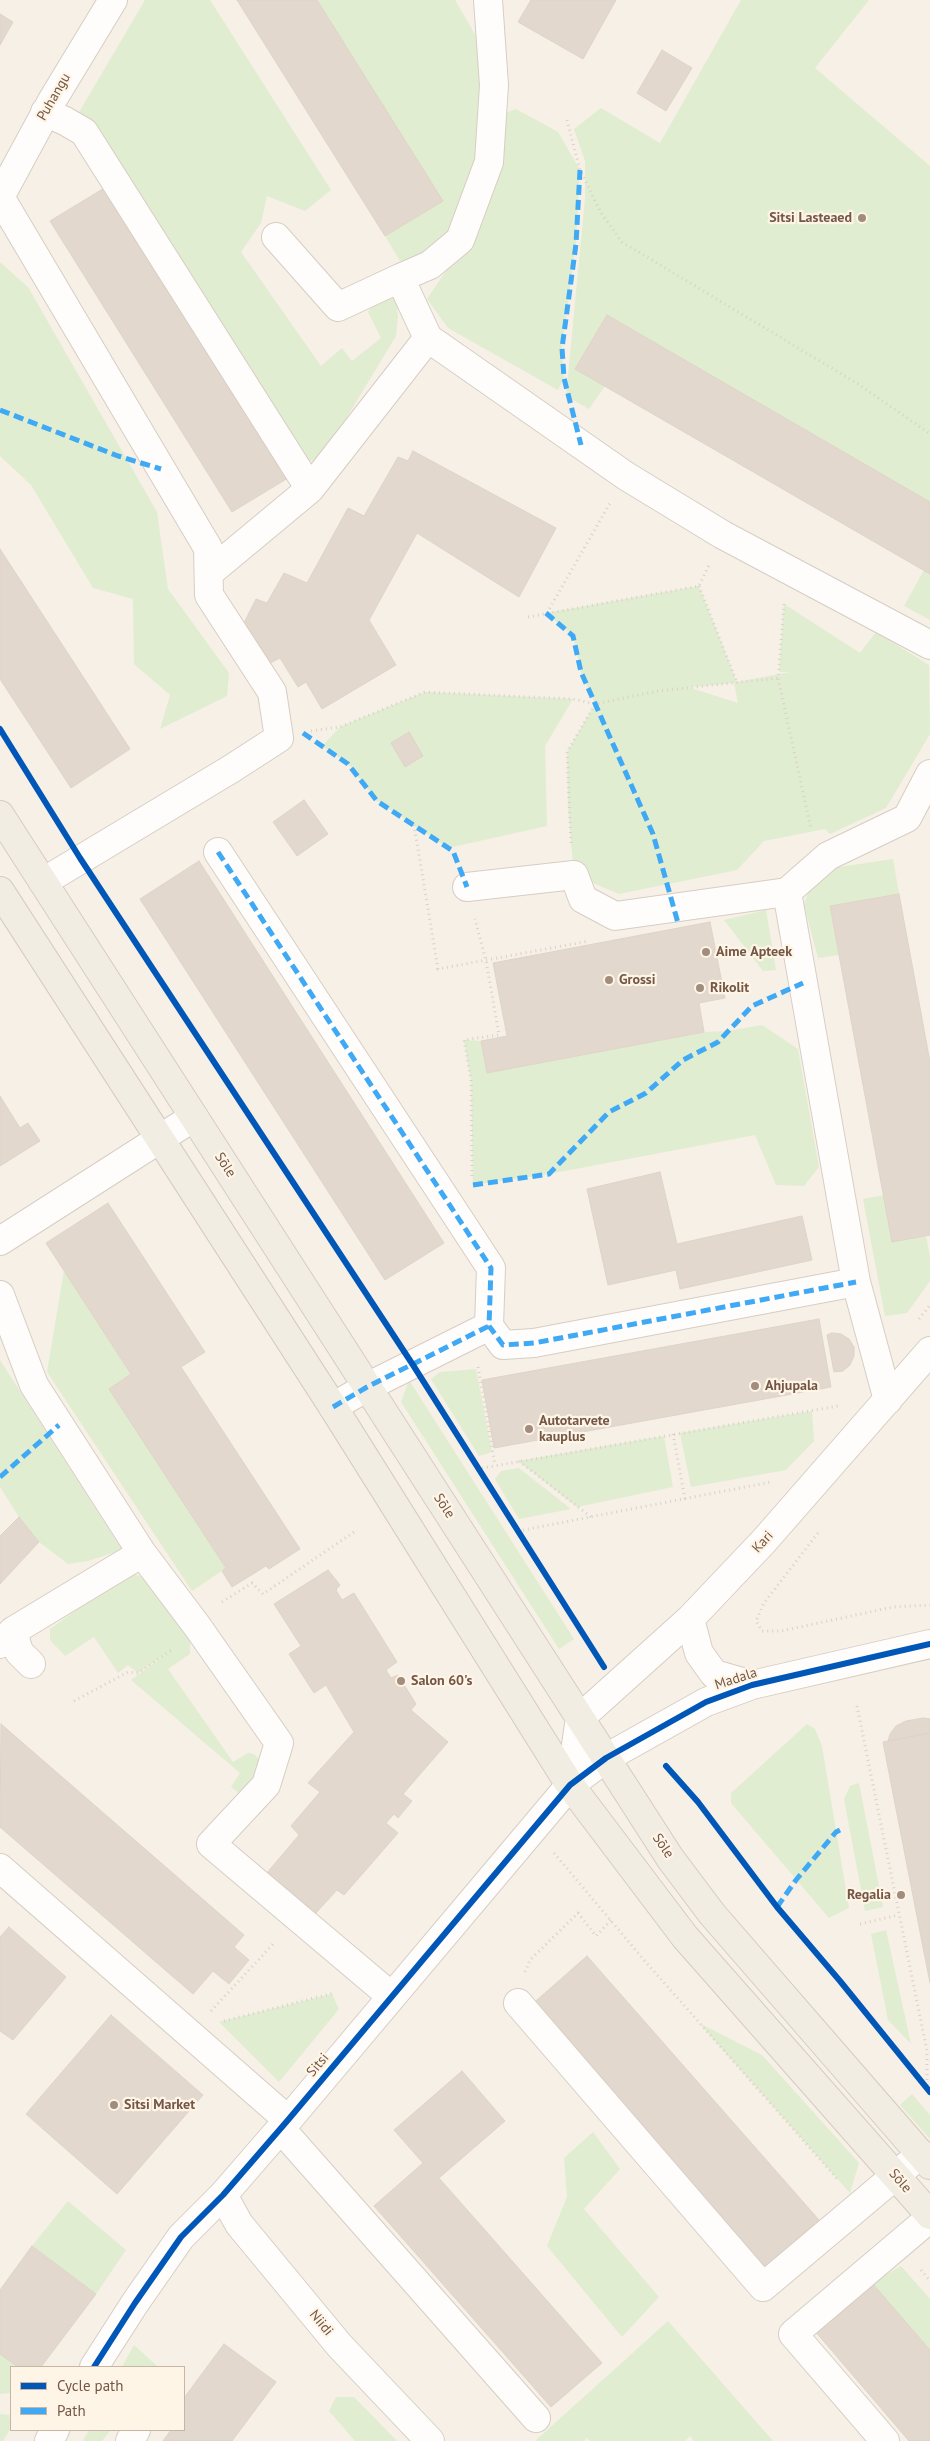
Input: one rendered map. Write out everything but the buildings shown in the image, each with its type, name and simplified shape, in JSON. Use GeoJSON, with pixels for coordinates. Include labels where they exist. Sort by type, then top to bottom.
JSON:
{"type":"FeatureCollection","features":[{"type":"Feature","properties":{"kind":"main road","name":"Sõle"},"geometry":{"type":"LineString","coordinates":[[0,815],[670,1858],[712,1914],[925,2159]]}},
{"type":"Feature","properties":{"kind":"main road","name":"Sõle"},"geometry":{"type":"LineString","coordinates":[[0,891],[332,1407],[570,1785],[685,1937],[930,2216]]}},
{"type":"Feature","properties":{"kind":"street","name":"Puhangu"},"geometry":{"type":"LineString","coordinates":[[0,197],[45,112],[113,0]]}},
{"type":"Feature","properties":{"kind":"street"},"geometry":{"type":"LineString","coordinates":[[276,237],[338,307],[430,265],[460,240],[489,162],[494,85],[488,0]]}},
{"type":"Feature","properties":{"kind":"street"},"geometry":{"type":"LineString","coordinates":[[45,112],[65,120],[84,132],[310,490]]}},
{"type":"Feature","properties":{"kind":"street"},"geometry":{"type":"LineString","coordinates":[[0,197],[208,548],[210,595],[272,692],[279,738],[43,882]]}},
{"type":"Feature","properties":{"kind":"street"},"geometry":{"type":"LineString","coordinates":[[400,278],[428,338],[626,476],[723,535],[930,645]]}},
{"type":"Feature","properties":{"kind":"street"},"geometry":{"type":"LineString","coordinates":[[208,572],[310,490],[428,338]]}},
{"type":"Feature","properties":{"kind":"street"},"geometry":{"type":"LineString","coordinates":[[467,887],[574,875],[584,899],[615,916],[787,892],[828,856],[907,818],[930,774]]}},
{"type":"Feature","properties":{"kind":"street"},"geometry":{"type":"LineString","coordinates":[[218,852],[491,1268],[481,1330]]}},
{"type":"Feature","properties":{"kind":"street"},"geometry":{"type":"LineString","coordinates":[[787,892],[856,1282],[888,1400]]}},
{"type":"Feature","properties":{"kind":"street"},"geometry":{"type":"LineString","coordinates":[[0,1242],[194,1117]]}},
{"type":"Feature","properties":{"kind":"street"},"geometry":{"type":"LineString","coordinates":[[481,1330],[503,1345],[534,1343],[856,1282]]}},
{"type":"Feature","properties":{"kind":"street"},"geometry":{"type":"LineString","coordinates":[[0,1295],[34,1385],[142,1553],[197,1626],[279,1743],[266,1785],[211,1844],[391,1996]]}},
{"type":"Feature","properties":{"kind":"street"},"geometry":{"type":"LineString","coordinates":[[332,1407],[367,1387],[481,1330]]}},
{"type":"Feature","properties":{"kind":"street","name":"Kari"},"geometry":{"type":"LineString","coordinates":[[580,1718],[690,1619],[764,1542],[930,1351]]}},
{"type":"Feature","properties":{"kind":"street"},"geometry":{"type":"LineString","coordinates":[[31,1664],[7,1637],[142,1553]]}},
{"type":"Feature","properties":{"kind":"street","name":"Madala"},"geometry":{"type":"LineString","coordinates":[[690,1619],[699,1653],[714,1674],[752,1685]]}},
{"type":"Feature","properties":{"kind":"street","name":"Madala"},"geometry":{"type":"LineString","coordinates":[[570,1785],[606,1758],[706,1702],[752,1685],[930,1644]]}},
{"type":"Feature","properties":{"kind":"street"},"geometry":{"type":"LineString","coordinates":[[570,1785],[580,1718]]}},
{"type":"Feature","properties":{"kind":"street","name":"Sitsi"},"geometry":{"type":"LineString","coordinates":[[95,2366],[135,2303],[181,2237],[223,2195],[284,2125],[570,1785]]}},
{"type":"Feature","properties":{"kind":"street"},"geometry":{"type":"LineString","coordinates":[[0,1868],[284,2125],[536,2418]]}},
{"type":"Feature","properties":{"kind":"street"},"geometry":{"type":"LineString","coordinates":[[518,2003],[763,2287],[895,2175],[925,2159]]}},
{"type":"Feature","properties":{"kind":"street","name":"Niidi"},"geometry":{"type":"LineString","coordinates":[[223,2195],[239,2224],[339,2345],[430,2441]]}},
{"type":"Feature","properties":{"kind":"street"},"geometry":{"type":"LineString","coordinates":[[885,2441],[793,2334],[930,2216]]}},
{"type":"Feature","properties":{"kind":"path"},"geometry":{"type":"LineString","coordinates":[[567,120],[580,170],[601,213],[622,242],[858,384],[930,434]]}},
{"type":"Feature","properties":{"kind":"path"},"geometry":{"type":"LineString","coordinates":[[546,613],[626,476]]}},
{"type":"Feature","properties":{"kind":"path"},"geometry":{"type":"LineString","coordinates":[[723,535],[700,586],[737,683]]}},
{"type":"Feature","properties":{"kind":"path"},"geometry":{"type":"LineString","coordinates":[[786,567],[778,678],[814,840],[828,856]]}},
{"type":"Feature","properties":{"kind":"path"},"geometry":{"type":"LineString","coordinates":[[528,617],[700,586]]}},
{"type":"Feature","properties":{"kind":"path"},"geometry":{"type":"LineString","coordinates":[[279,738],[340,727],[425,692],[574,699],[595,704],[658,691],[778,678]]}},
{"type":"Feature","properties":{"kind":"path"},"geometry":{"type":"LineString","coordinates":[[574,875],[568,806],[567,752],[595,704]]}},
{"type":"Feature","properties":{"kind":"path"},"geometry":{"type":"LineString","coordinates":[[0,729],[80,858],[413,1364],[477,1469],[599,1659]]}},
{"type":"Feature","properties":{"kind":"path"},"geometry":{"type":"LineString","coordinates":[[414,825],[438,969],[591,940]]}},
{"type":"Feature","properties":{"kind":"path"},"geometry":{"type":"LineString","coordinates":[[467,887],[486,961],[499,1034],[464,1040],[472,1080],[472,1185]]}},
{"type":"Feature","properties":{"kind":"path"},"geometry":{"type":"LineString","coordinates":[[481,1330],[495,1466]]}},
{"type":"Feature","properties":{"kind":"path"},"geometry":{"type":"LineString","coordinates":[[477,1469],[845,1405]]}},
{"type":"Feature","properties":{"kind":"path"},"geometry":{"type":"LineString","coordinates":[[673,1434],[685,1499]]}},
{"type":"Feature","properties":{"kind":"path"},"geometry":{"type":"LineString","coordinates":[[518,1461],[591,1517]]}},
{"type":"Feature","properties":{"kind":"path"},"geometry":{"type":"LineString","coordinates":[[518,1531],[772,1482]]}},
{"type":"Feature","properties":{"kind":"path"},"geometry":{"type":"LineString","coordinates":[[74,1701],[128,1672],[138,1673],[190,1637],[197,1626],[218,1605],[252,1583],[263,1594],[354,1532]]}},
{"type":"Feature","properties":{"kind":"path"},"geometry":{"type":"LineString","coordinates":[[756,1621],[762,1630],[780,1631],[893,1607],[930,1606]]}},
{"type":"Feature","properties":{"kind":"path"},"geometry":{"type":"LineString","coordinates":[[857,1706],[927,2051],[929,2090]]}},
{"type":"Feature","properties":{"kind":"path"},"geometry":{"type":"LineString","coordinates":[[666,1766],[698,1802],[777,1907],[929,2090]]}},
{"type":"Feature","properties":{"kind":"path"},"geometry":{"type":"LineString","coordinates":[[554,1853],[860,2205]]}},
{"type":"Feature","properties":{"kind":"path"},"geometry":{"type":"LineString","coordinates":[[518,2003],[517,1992],[530,1960],[578,1913],[596,1936],[611,1920]]}},
{"type":"Feature","properties":{"kind":"path"},"geometry":{"type":"LineString","coordinates":[[860,1924],[898,1915]]}},
{"type":"Feature","properties":{"kind":"path"},"geometry":{"type":"LineString","coordinates":[[209,2014],[298,1918]]}},
{"type":"Feature","properties":{"kind":"path"},"geometry":{"type":"LineString","coordinates":[[219,2022],[340,1992]]}},
{"type":"Feature","properties":{"kind":"path"},"geometry":{"type":"LineString","coordinates":[[898,2244],[930,2281]]}},
{"type":"Feature","properties":{"kind":"green space"},"geometry":{"type":"Polygon","coordinates":[[[145,0],[210,0],[331,190],[305,211],[267,196],[261,223],[241,252],[321,366],[342,348],[352,361],[381,338],[368,312],[378,296],[396,297],[398,316],[396,336],[327,450],[315,460],[302,462],[78,114],[145,0]]]}},
{"type":"Feature","properties":{"kind":"green space"},"geometry":{"type":"Polygon","coordinates":[[[317,0],[455,0],[477,38],[484,83],[479,158],[453,234],[430,251],[409,260],[400,261],[385,236],[442,201],[317,0]]]}},
{"type":"Feature","properties":{"kind":"green space"},"geometry":{"type":"Polygon","coordinates":[[[741,0],[869,0],[815,68],[930,166],[930,502],[607,315],[576,369],[605,386],[589,409],[566,396],[585,199],[585,161],[574,129],[601,108],[660,143],[741,0]]]}},
{"type":"Feature","properties":{"kind":"green space"},"geometry":{"type":"Polygon","coordinates":[[[516,109],[558,132],[580,170],[576,244],[562,348],[564,378],[558,390],[448,328],[427,299],[486,212],[505,113],[516,109]]]}},
{"type":"Feature","properties":{"kind":"green space"},"geometry":{"type":"Polygon","coordinates":[[[0,262],[28,287],[157,512],[168,589],[229,673],[227,696],[160,729],[170,695],[134,664],[133,599],[93,588],[31,485],[0,456],[0,262]]]}},
{"type":"Feature","properties":{"kind":"green space"},"geometry":{"type":"Polygon","coordinates":[[[924,570],[930,574],[930,620],[904,606],[924,570]]]}},
{"type":"Feature","properties":{"kind":"green space"},"geometry":{"type":"Polygon","coordinates":[[[699,586],[737,682],[790,672],[779,672],[784,604],[860,653],[876,632],[929,665],[930,734],[886,808],[830,834],[825,829],[764,841],[737,870],[619,894],[574,875],[568,806],[567,752],[595,704],[581,672],[573,636],[546,613],[699,586]],[[734,683],[691,687],[691,688],[738,703],[734,683]]]}},
{"type":"Feature","properties":{"kind":"green space"},"geometry":{"type":"Polygon","coordinates":[[[425,692],[573,699],[545,746],[547,826],[448,848],[377,801],[348,764],[322,746],[340,727],[425,692]]]}},
{"type":"Feature","properties":{"kind":"green space"},"geometry":{"type":"Polygon","coordinates":[[[893,859],[899,894],[830,906],[839,955],[818,958],[804,905],[809,890],[833,868],[893,859]]]}},
{"type":"Feature","properties":{"kind":"green space"},"geometry":{"type":"Polygon","coordinates":[[[766,910],[776,970],[763,971],[724,920],[766,910]]]}},
{"type":"Feature","properties":{"kind":"green space"},"geometry":{"type":"Polygon","coordinates":[[[762,1025],[798,1049],[819,1167],[804,1186],[776,1185],[755,1135],[549,1174],[473,1185],[471,1080],[464,1040],[481,1041],[487,1073],[704,1032],[728,1031],[762,1025]]]}},
{"type":"Feature","properties":{"kind":"green space"},"geometry":{"type":"Polygon","coordinates":[[[884,1195],[926,1236],[930,1257],[930,1281],[907,1313],[885,1316],[863,1199],[884,1195]]]}},
{"type":"Feature","properties":{"kind":"green space"},"geometry":{"type":"Polygon","coordinates":[[[64,1270],[131,1374],[110,1389],[226,1568],[192,1591],[47,1372],[64,1270]]]}},
{"type":"Feature","properties":{"kind":"green space"},"geometry":{"type":"Polygon","coordinates":[[[0,1360],[122,1550],[88,1561],[68,1564],[39,1542],[19,1517],[0,1487],[0,1360]]]}},
{"type":"Feature","properties":{"kind":"green space"},"geometry":{"type":"Polygon","coordinates":[[[476,1369],[492,1452],[479,1456],[431,1379],[440,1372],[476,1369]]]}},
{"type":"Feature","properties":{"kind":"green space"},"geometry":{"type":"Polygon","coordinates":[[[409,1380],[574,1639],[559,1649],[401,1402],[409,1380]]]}},
{"type":"Feature","properties":{"kind":"green space"},"geometry":{"type":"Polygon","coordinates":[[[812,1411],[814,1441],[786,1470],[691,1487],[680,1433],[812,1411]]]}},
{"type":"Feature","properties":{"kind":"green space"},"geometry":{"type":"Polygon","coordinates":[[[664,1436],[673,1487],[577,1507],[518,1461],[664,1436]]]}},
{"type":"Feature","properties":{"kind":"green space"},"geometry":{"type":"Polygon","coordinates":[[[519,1468],[571,1509],[519,1519],[495,1479],[501,1471],[519,1468]]]}},
{"type":"Feature","properties":{"kind":"green space"},"geometry":{"type":"Polygon","coordinates":[[[134,1574],[148,1579],[190,1637],[190,1654],[168,1669],[233,1762],[248,1753],[254,1754],[259,1759],[261,1766],[257,1775],[243,1792],[239,1793],[231,1787],[240,1773],[131,1680],[173,1649],[138,1673],[128,1665],[118,1673],[94,1637],[65,1656],[50,1640],[50,1629],[125,1575],[134,1574]]]}},
{"type":"Feature","properties":{"kind":"green space"},"geometry":{"type":"Polygon","coordinates":[[[807,1724],[815,1729],[822,1746],[849,1908],[829,1918],[731,1803],[731,1793],[807,1724]]]}},
{"type":"Feature","properties":{"kind":"green space"},"geometry":{"type":"Polygon","coordinates":[[[859,1783],[883,1907],[865,1911],[844,1799],[850,1786],[859,1783]]]}},
{"type":"Feature","properties":{"kind":"green space"},"geometry":{"type":"Polygon","coordinates":[[[886,1930],[911,2044],[888,2020],[871,1934],[886,1930]]]}},
{"type":"Feature","properties":{"kind":"green space"},"geometry":{"type":"Polygon","coordinates":[[[332,1994],[339,2009],[279,2082],[219,2022],[332,1994]]]}},
{"type":"Feature","properties":{"kind":"green space"},"geometry":{"type":"Polygon","coordinates":[[[699,2023],[762,2055],[859,2163],[850,2193],[699,2023]]]}},
{"type":"Feature","properties":{"kind":"green space"},"geometry":{"type":"Polygon","coordinates":[[[912,2094],[930,2115],[930,2139],[900,2105],[912,2094]]]}},
{"type":"Feature","properties":{"kind":"green space"},"geometry":{"type":"Polygon","coordinates":[[[593,2132],[620,2169],[584,2209],[659,2297],[622,2337],[547,2246],[567,2197],[564,2158],[593,2132]]]}},
{"type":"Feature","properties":{"kind":"green space"},"geometry":{"type":"Polygon","coordinates":[[[68,2201],[126,2250],[96,2294],[32,2246],[68,2201]]]}},
{"type":"Feature","properties":{"kind":"green space"},"geometry":{"type":"Polygon","coordinates":[[[901,2266],[930,2299],[930,2350],[872,2283],[901,2266]]]}},
{"type":"Feature","properties":{"kind":"green space"},"geometry":{"type":"Polygon","coordinates":[[[668,2321],[773,2441],[694,2441],[690,2436],[685,2441],[590,2441],[587,2438],[584,2441],[535,2441],[668,2321]]]}},
{"type":"Feature","properties":{"kind":"green space"},"geometry":{"type":"Polygon","coordinates":[[[134,2345],[157,2366],[123,2366],[134,2345]]]}},
{"type":"Feature","properties":{"kind":"green space"},"geometry":{"type":"Polygon","coordinates":[[[0,2354],[17,2366],[10,2366],[10,2393],[0,2394],[0,2354]]]}},
{"type":"Feature","properties":{"kind":"green space"},"geometry":{"type":"Polygon","coordinates":[[[336,2397],[354,2397],[397,2441],[355,2441],[329,2411],[336,2397]]]}},
{"type":"Feature","properties":{"kind":"green space"},"geometry":{"type":"Polygon","coordinates":[[[0,2414],[9,2415],[10,2430],[3,2441],[0,2441],[0,2414]]]}},
{"type":"Feature","properties":{"kind":"green space"},"geometry":{"type":"Polygon","coordinates":[[[88,2431],[110,2431],[102,2441],[83,2441],[88,2431]]]}},
{"type":"Feature","properties":{"kind":"marked path"},"geometry":{"type":"LineString","coordinates":[[580,170],[576,244],[562,348],[564,378],[581,445]]}},
{"type":"Feature","properties":{"kind":"marked path"},"geometry":{"type":"LineString","coordinates":[[0,410],[118,456],[161,469]]}},
{"type":"Feature","properties":{"kind":"marked path"},"geometry":{"type":"LineString","coordinates":[[546,613],[573,636],[581,672],[653,834],[678,923]]}},
{"type":"Feature","properties":{"kind":"marked path"},"geometry":{"type":"LineString","coordinates":[[303,733],[348,764],[377,801],[453,851],[467,887]]}},
{"type":"Feature","properties":{"kind":"marked path"},"geometry":{"type":"LineString","coordinates":[[218,852],[491,1268],[489,1326],[503,1345],[534,1343],[856,1282]]}},
{"type":"Feature","properties":{"kind":"marked path"},"geometry":{"type":"LineString","coordinates":[[473,1185],[549,1174],[609,1112],[646,1093],[683,1060],[718,1042],[752,1006],[803,983]]}},
{"type":"Feature","properties":{"kind":"marked path"},"geometry":{"type":"LineString","coordinates":[[333,1407],[367,1387],[489,1326]]}},
{"type":"Feature","properties":{"kind":"marked path"},"geometry":{"type":"LineString","coordinates":[[0,1477],[59,1425]]}},
{"type":"Feature","properties":{"kind":"marked path"},"geometry":{"type":"LineString","coordinates":[[777,1907],[796,1880],[836,1832],[842,1829]]}},
{"type":"Feature","properties":{"kind":"cycle path"},"geometry":{"type":"LineString","coordinates":[[0,729],[80,858],[413,1365],[604,1667]]}},
{"type":"Feature","properties":{"kind":"cycle path"},"geometry":{"type":"LineString","coordinates":[[95,2366],[135,2303],[181,2237],[223,2195],[288,2120],[570,1785],[606,1758],[706,1702],[752,1685],[930,1644]]}},
{"type":"Feature","properties":{"kind":"cycle path"},"geometry":{"type":"LineString","coordinates":[[666,1766],[698,1802],[777,1907],[930,2092]]}},
{"type":"Feature","properties":{"kind":"place","name":"Sitsi Lasteaed"},"geometry":{"type":"Point","coordinates":[862,218]}},
{"type":"Feature","properties":{"kind":"place","name":"Aime Apteek"},"geometry":{"type":"Point","coordinates":[706,952]}},
{"type":"Feature","properties":{"kind":"place","name":"Grossi"},"geometry":{"type":"Point","coordinates":[609,980]}},
{"type":"Feature","properties":{"kind":"place","name":"Rikolit"},"geometry":{"type":"Point","coordinates":[700,988]}},
{"type":"Feature","properties":{"kind":"place","name":"Ahjupala"},"geometry":{"type":"Point","coordinates":[755,1386]}},
{"type":"Feature","properties":{"kind":"place","name":"Autotarvete kauplus"},"geometry":{"type":"Point","coordinates":[529,1429]}},
{"type":"Feature","properties":{"kind":"place","name":"Salon 60's"},"geometry":{"type":"Point","coordinates":[401,1681]}},
{"type":"Feature","properties":{"kind":"place","name":"Regalia"},"geometry":{"type":"Point","coordinates":[901,1895]}},
{"type":"Feature","properties":{"kind":"place","name":"Sitsi Market"},"geometry":{"type":"Point","coordinates":[114,2105]}}]}
